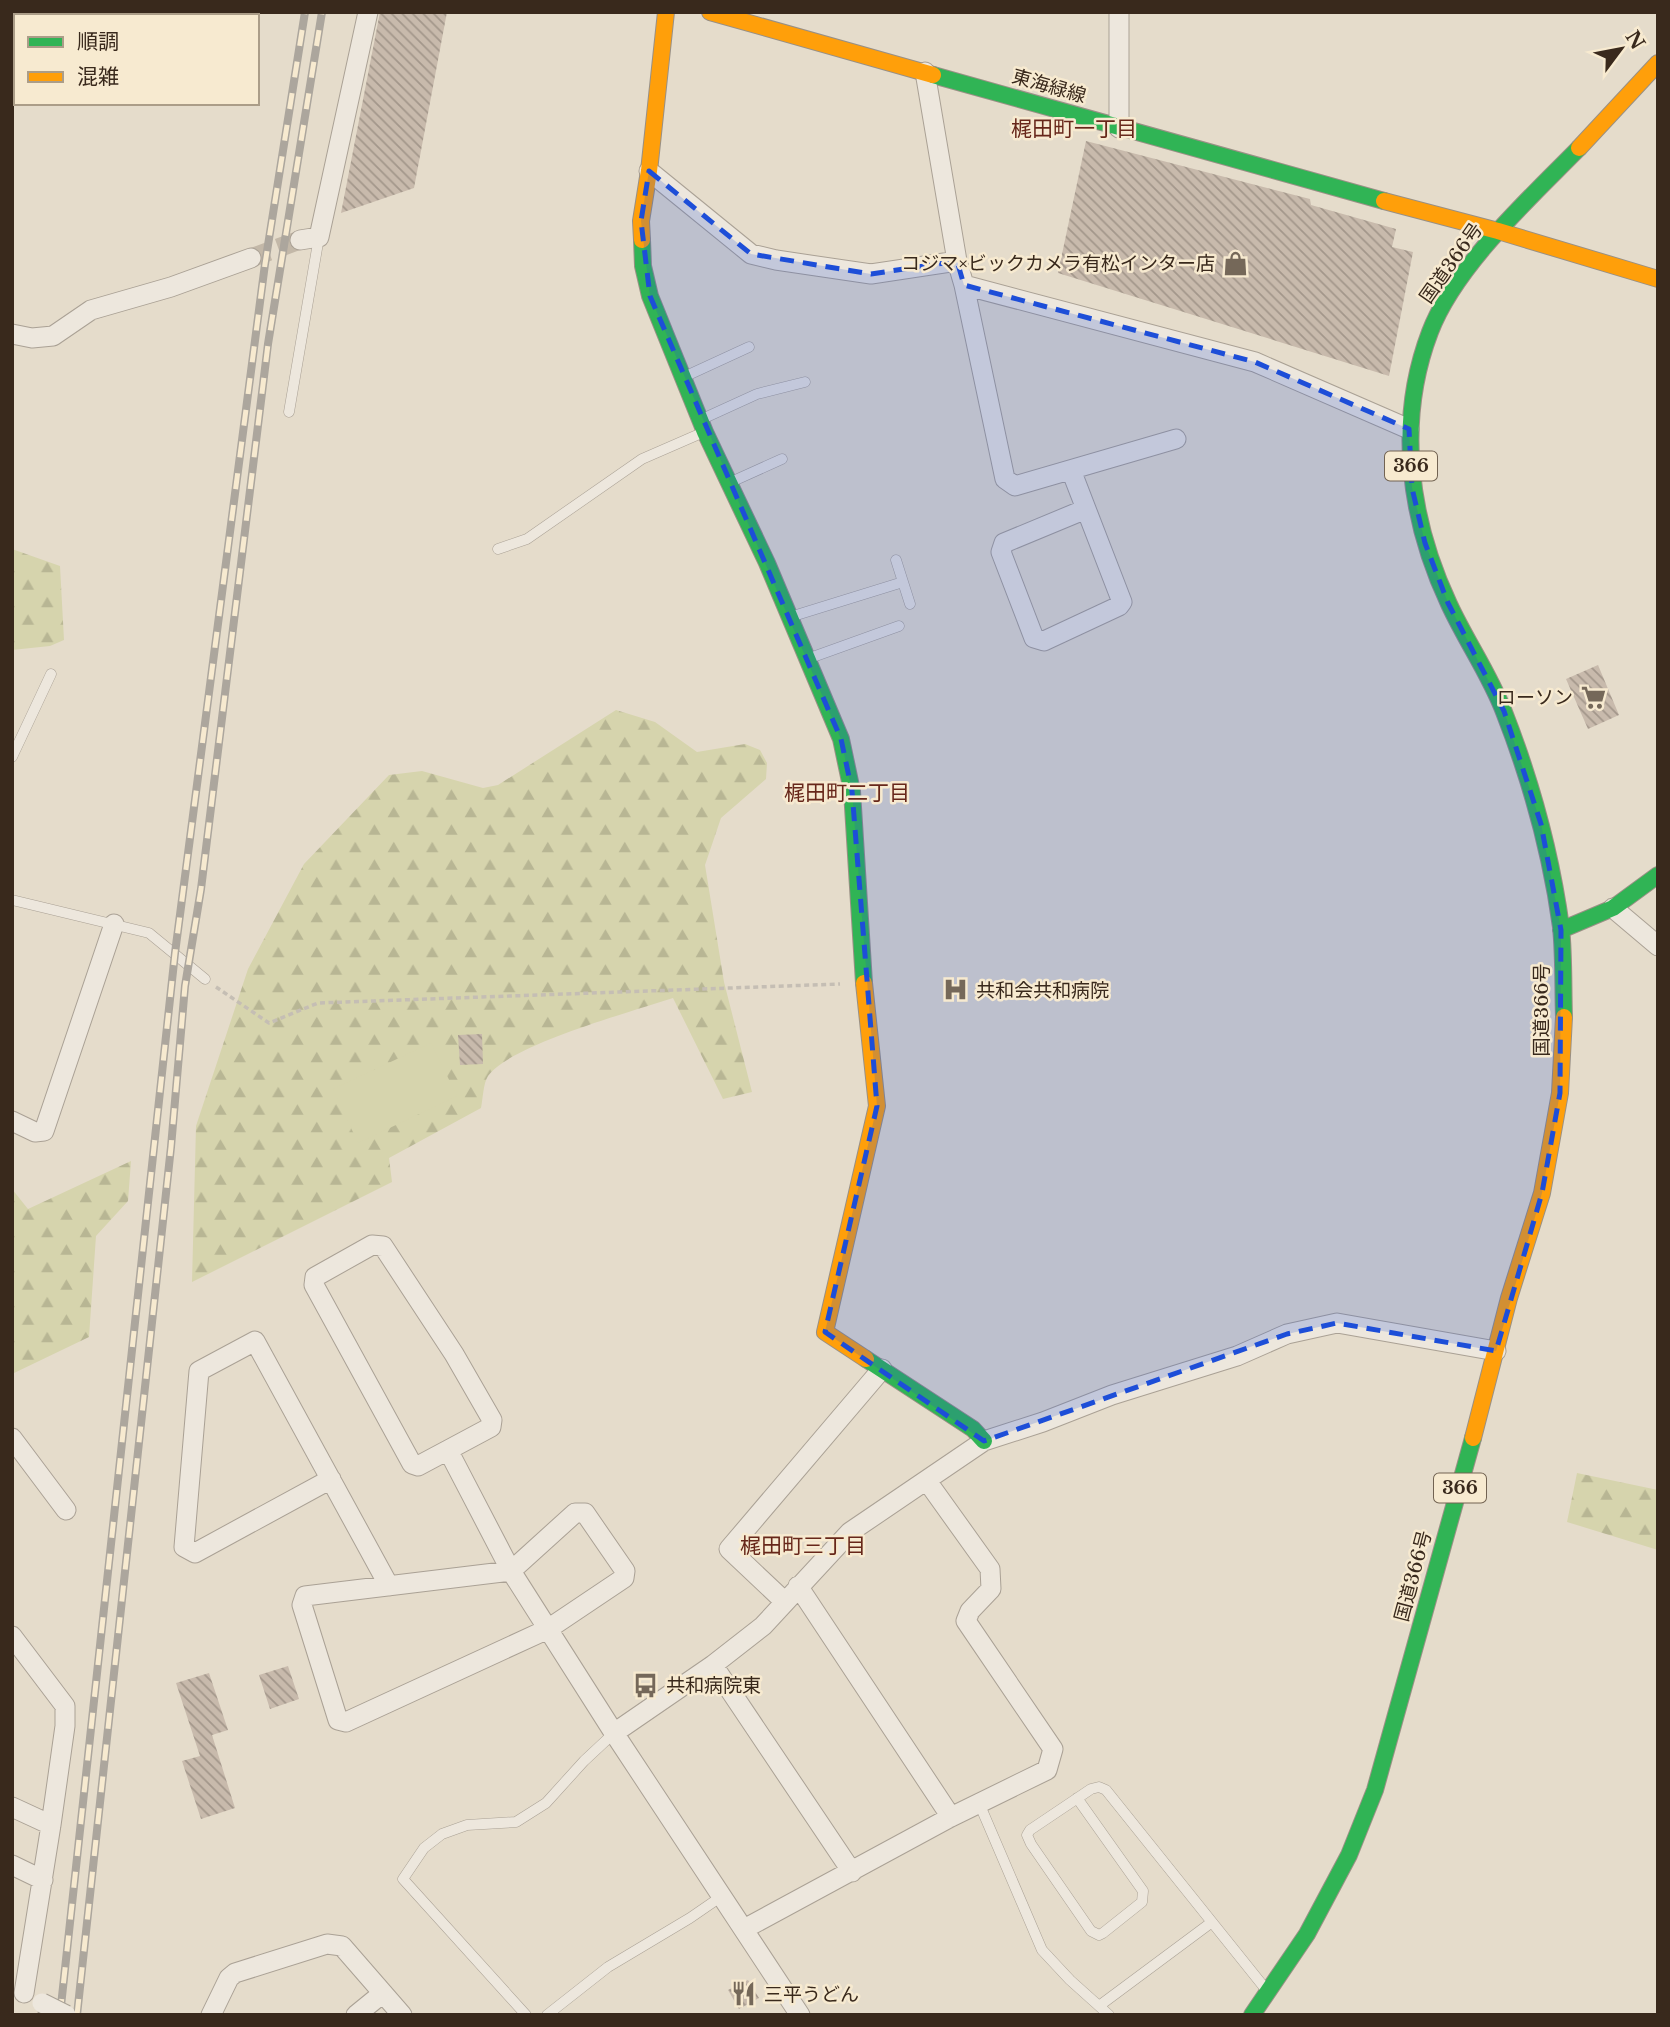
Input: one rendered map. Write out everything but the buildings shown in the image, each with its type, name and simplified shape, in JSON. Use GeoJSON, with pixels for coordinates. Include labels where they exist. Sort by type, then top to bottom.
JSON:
{"type":"FeatureCollection","features":[{"type":"Feature","properties":{"kind":"main road"},"geometry":{"type":"LineString","coordinates":[[666,12],[641,221],[643,266],[650,296],[702,426],[790,618],[841,739],[852,791],[864,983],[877,1106],[825,1332],[973,1429],[984,1441]]}},
{"type":"Feature","properties":{"kind":"main road","name":"東海緑線"},"geometry":{"type":"LineString","coordinates":[[710,12],[1119,128],[1498,231],[1658,279]]}},
{"type":"Feature","properties":{"kind":"main road","name":"国道366号"},"geometry":{"type":"LineString","coordinates":[[1252,2015],[1307,1934],[1349,1855],[1375,1790],[1509,1298],[1542,1193],[1560,1093],[1564,1029],[1561,930],[1552,873],[1541,824],[1504,712],[1448,603],[1425,543],[1412,488],[1409,429],[1415,387],[1430,331],[1454,288],[1498,231],[1609,118],[1658,63]]}},
{"type":"Feature","properties":{"kind":"main road"},"geometry":{"type":"LineString","coordinates":[[1561,930],[1613,908],[1658,875]]}},
{"type":"Feature","properties":{"kind":"street"},"geometry":{"type":"LineString","coordinates":[[310,239],[368,12]]}},
{"type":"Feature","properties":{"kind":"street"},"geometry":{"type":"LineString","coordinates":[[1119,12],[1119,128]]}},
{"type":"Feature","properties":{"kind":"street"},"geometry":{"type":"LineString","coordinates":[[925,72],[957,261],[1005,479],[1015,486],[1176,439]]}},
{"type":"Feature","properties":{"kind":"street"},"geometry":{"type":"LineString","coordinates":[[649,171],[751,254],[871,274],[957,261]]}},
{"type":"Feature","properties":{"kind":"street"},"geometry":{"type":"LineString","coordinates":[[12,334],[32,338],[52,335],[92,310],[171,287],[251,258]]}},
{"type":"Feature","properties":{"kind":"street"},"geometry":{"type":"LineString","coordinates":[[964,285],[1255,362],[1409,429]]}},
{"type":"Feature","properties":{"kind":"street"},"geometry":{"type":"LineString","coordinates":[[1071,470],[1122,602],[1119,607],[1044,641],[1034,638],[1000,552],[1004,543],[1086,509]]}},
{"type":"Feature","properties":{"kind":"street"},"geometry":{"type":"LineString","coordinates":[[1613,908],[1658,946]]}},
{"type":"Feature","properties":{"kind":"street"},"geometry":{"type":"LineString","coordinates":[[12,1121],[35,1132],[44,1131],[114,924]]}},
{"type":"Feature","properties":{"kind":"street"},"geometry":{"type":"LineString","coordinates":[[372,1245],[383,1246],[454,1353],[492,1420],[491,1427],[448,1450],[418,1466],[412,1464],[314,1286],[315,1277],[372,1245]]}},
{"type":"Feature","properties":{"kind":"street"},"geometry":{"type":"LineString","coordinates":[[614,1733],[713,1665],[763,1626],[850,1532],[984,1441],[1044,1422],[1112,1395],[1237,1356],[1287,1334],[1337,1323],[1496,1351]]}},
{"type":"Feature","properties":{"kind":"street"},"geometry":{"type":"LineString","coordinates":[[331,1479],[195,1553],[184,1547],[199,1371],[255,1341],[331,1479],[389,1586]]}},
{"type":"Feature","properties":{"kind":"street"},"geometry":{"type":"LineString","coordinates":[[882,1369],[729,1549],[791,1594],[951,1817]]}},
{"type":"Feature","properties":{"kind":"street"},"geometry":{"type":"LineString","coordinates":[[12,1438],[66,1510]]}},
{"type":"Feature","properties":{"kind":"street"},"geometry":{"type":"LineString","coordinates":[[448,1450],[511,1571],[800,2015]]}},
{"type":"Feature","properties":{"kind":"street"},"geometry":{"type":"LineString","coordinates":[[744,1929],[951,1817],[1047,1770],[1054,1749],[966,1621],[970,1611],[991,1589],[990,1569],[927,1481]]}},
{"type":"Feature","properties":{"kind":"street"},"geometry":{"type":"LineString","coordinates":[[575,1513],[585,1513],[625,1571],[624,1578],[548,1629],[346,1722],[338,1720],[302,1605],[305,1595],[389,1586],[511,1571],[575,1513]]}},
{"type":"Feature","properties":{"kind":"street"},"geometry":{"type":"LineString","coordinates":[[12,1636],[65,1706],[65,1726],[43,1880],[18,1990],[66,2015]]}},
{"type":"Feature","properties":{"kind":"street"},"geometry":{"type":"LineString","coordinates":[[713,1665],[852,1872]]}},
{"type":"Feature","properties":{"kind":"street"},"geometry":{"type":"LineString","coordinates":[[12,1807],[51,1825]]}},
{"type":"Feature","properties":{"kind":"street"},"geometry":{"type":"LineString","coordinates":[[12,1865],[43,1880]]}},
{"type":"Feature","properties":{"kind":"street"},"geometry":{"type":"LineString","coordinates":[[211,2015],[229,1979],[235,1973],[327,1944],[342,1946],[402,2015]]}},
{"type":"Feature","properties":{"kind":"street"},"geometry":{"type":"LineString","coordinates":[[356,2015],[383,1993]]}},
{"type":"Feature","properties":{"kind":"lane"},"geometry":{"type":"LineString","coordinates":[[289,412],[310,239]]}},
{"type":"Feature","properties":{"kind":"lane"},"geometry":{"type":"LineString","coordinates":[[683,377],[749,347]]}},
{"type":"Feature","properties":{"kind":"lane"},"geometry":{"type":"LineString","coordinates":[[498,549],[527,539],[642,459],[757,394],[804,382]]}},
{"type":"Feature","properties":{"kind":"lane"},"geometry":{"type":"LineString","coordinates":[[729,483],[782,459]]}},
{"type":"Feature","properties":{"kind":"lane"},"geometry":{"type":"LineString","coordinates":[[896,560],[910,604]]}},
{"type":"Feature","properties":{"kind":"lane"},"geometry":{"type":"LineString","coordinates":[[790,618],[903,582]]}},
{"type":"Feature","properties":{"kind":"lane"},"geometry":{"type":"LineString","coordinates":[[807,659],[899,626]]}},
{"type":"Feature","properties":{"kind":"lane"},"geometry":{"type":"LineString","coordinates":[[12,757],[51,674]]}},
{"type":"Feature","properties":{"kind":"lane"},"geometry":{"type":"LineString","coordinates":[[12,900],[149,933],[205,979]]}},
{"type":"Feature","properties":{"kind":"lane"},"geometry":{"type":"LineString","coordinates":[[526,2015],[403,1879],[424,1848],[442,1834],[467,1825],[516,1822],[546,1803],[614,1733]]}},
{"type":"Feature","properties":{"kind":"lane"},"geometry":{"type":"LineString","coordinates":[[1077,1798],[1143,1891],[1142,1902],[1099,1935],[1091,1931],[1027,1835],[1030,1830],[1077,1798],[1099,1787],[1107,1790],[1269,1993]]}},
{"type":"Feature","properties":{"kind":"lane"},"geometry":{"type":"LineString","coordinates":[[979,1803],[1042,1950],[1070,1980],[1110,2015]]}},
{"type":"Feature","properties":{"kind":"lane"},"geometry":{"type":"LineString","coordinates":[[547,2015],[608,1967],[722,1896]]}},
{"type":"Feature","properties":{"kind":"lane"},"geometry":{"type":"LineString","coordinates":[[1098,2006],[1212,1922]]}},
{"type":"Feature","properties":{"kind":"path"},"geometry":{"type":"LineString","coordinates":[[205,979],[269,1023],[318,1003],[864,983]]}},
{"type":"Feature","properties":{"kind":"highlighted area"},"geometry":{"type":"Polygon","coordinates":[[[649,171],[751,254],[871,274],[957,261],[964,285],[1255,362],[1409,429],[1412,488],[1425,543],[1448,603],[1504,711],[1541,824],[1561,930],[1560,1093],[1542,1193],[1496,1351],[1337,1323],[1287,1334],[984,1441],[825,1332],[877,1106],[852,791],[841,739],[650,296],[641,221],[649,171]]]}},
{"type":"Feature","properties":{"kind":"green space"},"geometry":{"type":"Polygon","coordinates":[[[12,549],[60,566],[64,640],[50,646],[12,650],[12,549]]]}},
{"type":"Feature","properties":{"kind":"green space"},"geometry":{"type":"Polygon","coordinates":[[[616,710],[655,722],[697,752],[745,744],[760,750],[767,763],[766,779],[721,818],[705,865],[724,982],[752,1092],[723,1099],[673,998],[603,1020],[545,1041],[500,1064],[486,1079],[481,1108],[389,1158],[392,1182],[192,1282],[196,1126],[248,969],[304,864],[389,775],[422,771],[483,788],[498,785],[616,710]]]}},
{"type":"Feature","properties":{"kind":"green space"},"geometry":{"type":"Polygon","coordinates":[[[431,1043],[457,1096],[358,1143],[333,1089],[431,1043]]]}},
{"type":"Feature","properties":{"kind":"green space"},"geometry":{"type":"Polygon","coordinates":[[[131,1161],[128,1201],[96,1236],[89,1337],[12,1374],[12,1189],[28,1209],[131,1161]]]}},
{"type":"Feature","properties":{"kind":"green space"},"geometry":{"type":"Polygon","coordinates":[[[1577,1473],[1658,1490],[1658,1550],[1567,1522],[1577,1473]]]}},
{"type":"Feature","properties":{"kind":"tunnel"},"geometry":{"type":"LineString","coordinates":[[251,258],[300,240]]}},
{"type":"Feature","properties":{"kind":"railway"},"geometry":{"type":"LineString","coordinates":[[60,2015],[175,953],[265,264],[305,12]]}},
{"type":"Feature","properties":{"kind":"railway"},"geometry":{"type":"LineString","coordinates":[[77,2015],[171,1147],[185,986],[201,889],[268,344],[322,12]]}},
{"type":"Feature","properties":{"kind":"traffic: fast"},"geometry":{"type":"LineString","coordinates":[[933,75],[1384,201]]}},
{"type":"Feature","properties":{"kind":"traffic: fast"},"geometry":{"type":"LineString","coordinates":[[1564,1017],[1561,927],[1539,818],[1523,764],[1498,698],[1435,572],[1416,504],[1411,435],[1419,366],[1430,332],[1442,307],[1475,258],[1579,148]]}},
{"type":"Feature","properties":{"kind":"traffic: fast"},"geometry":{"type":"LineString","coordinates":[[642,240],[643,266],[650,296],[705,432],[767,563],[841,739],[852,791],[864,983]]}},
{"type":"Feature","properties":{"kind":"traffic: fast"},"geometry":{"type":"LineString","coordinates":[[1561,930],[1613,908],[1658,875]]}},
{"type":"Feature","properties":{"kind":"traffic: fast"},"geometry":{"type":"LineString","coordinates":[[866,1359],[973,1429],[984,1441]]}},
{"type":"Feature","properties":{"kind":"traffic: fast"},"geometry":{"type":"LineString","coordinates":[[1252,2015],[1307,1934],[1349,1855],[1375,1790],[1473,1438]]}},
{"type":"Feature","properties":{"kind":"traffic: slow"},"geometry":{"type":"LineString","coordinates":[[642,240],[641,221],[666,12]]}},
{"type":"Feature","properties":{"kind":"traffic: slow"},"geometry":{"type":"LineString","coordinates":[[710,12],[933,75]]}},
{"type":"Feature","properties":{"kind":"traffic: slow"},"geometry":{"type":"LineString","coordinates":[[1579,148],[1658,63]]}},
{"type":"Feature","properties":{"kind":"traffic: slow"},"geometry":{"type":"LineString","coordinates":[[1384,201],[1498,231],[1658,279]]}},
{"type":"Feature","properties":{"kind":"traffic: slow"},"geometry":{"type":"LineString","coordinates":[[864,983],[877,1106],[825,1332],[866,1359]]}},
{"type":"Feature","properties":{"kind":"traffic: slow"},"geometry":{"type":"LineString","coordinates":[[1473,1438],[1509,1298],[1542,1193],[1560,1093],[1564,1017]]}},
{"type":"Feature","properties":{"kind":"place","name":"コジマ×ビックカメラ有松インター店"},"geometry":{"type":"Point","coordinates":[1235,263]}},
{"type":"Feature","properties":{"kind":"place","name":"ローソン"},"geometry":{"type":"Point","coordinates":[1593,697]}},
{"type":"Feature","properties":{"kind":"place","name":"共和会共和病院"},"geometry":{"type":"Point","coordinates":[956,990]}},
{"type":"Feature","properties":{"kind":"place","name":"共和病院東"},"geometry":{"type":"Point","coordinates":[646,1685]}},
{"type":"Feature","properties":{"kind":"place","name":"三平うどん"},"geometry":{"type":"Point","coordinates":[744,1994]}},
{"type":"Feature","properties":{"kind":"district","name":"梶田町一丁目"},"geometry":{"type":"Point","coordinates":[1074,129]}},
{"type":"Feature","properties":{"kind":"district","name":"梶田町二丁目"},"geometry":{"type":"Point","coordinates":[847,793]}},
{"type":"Feature","properties":{"kind":"district","name":"梶田町三丁目"},"geometry":{"type":"Point","coordinates":[803,1546]}}]}
